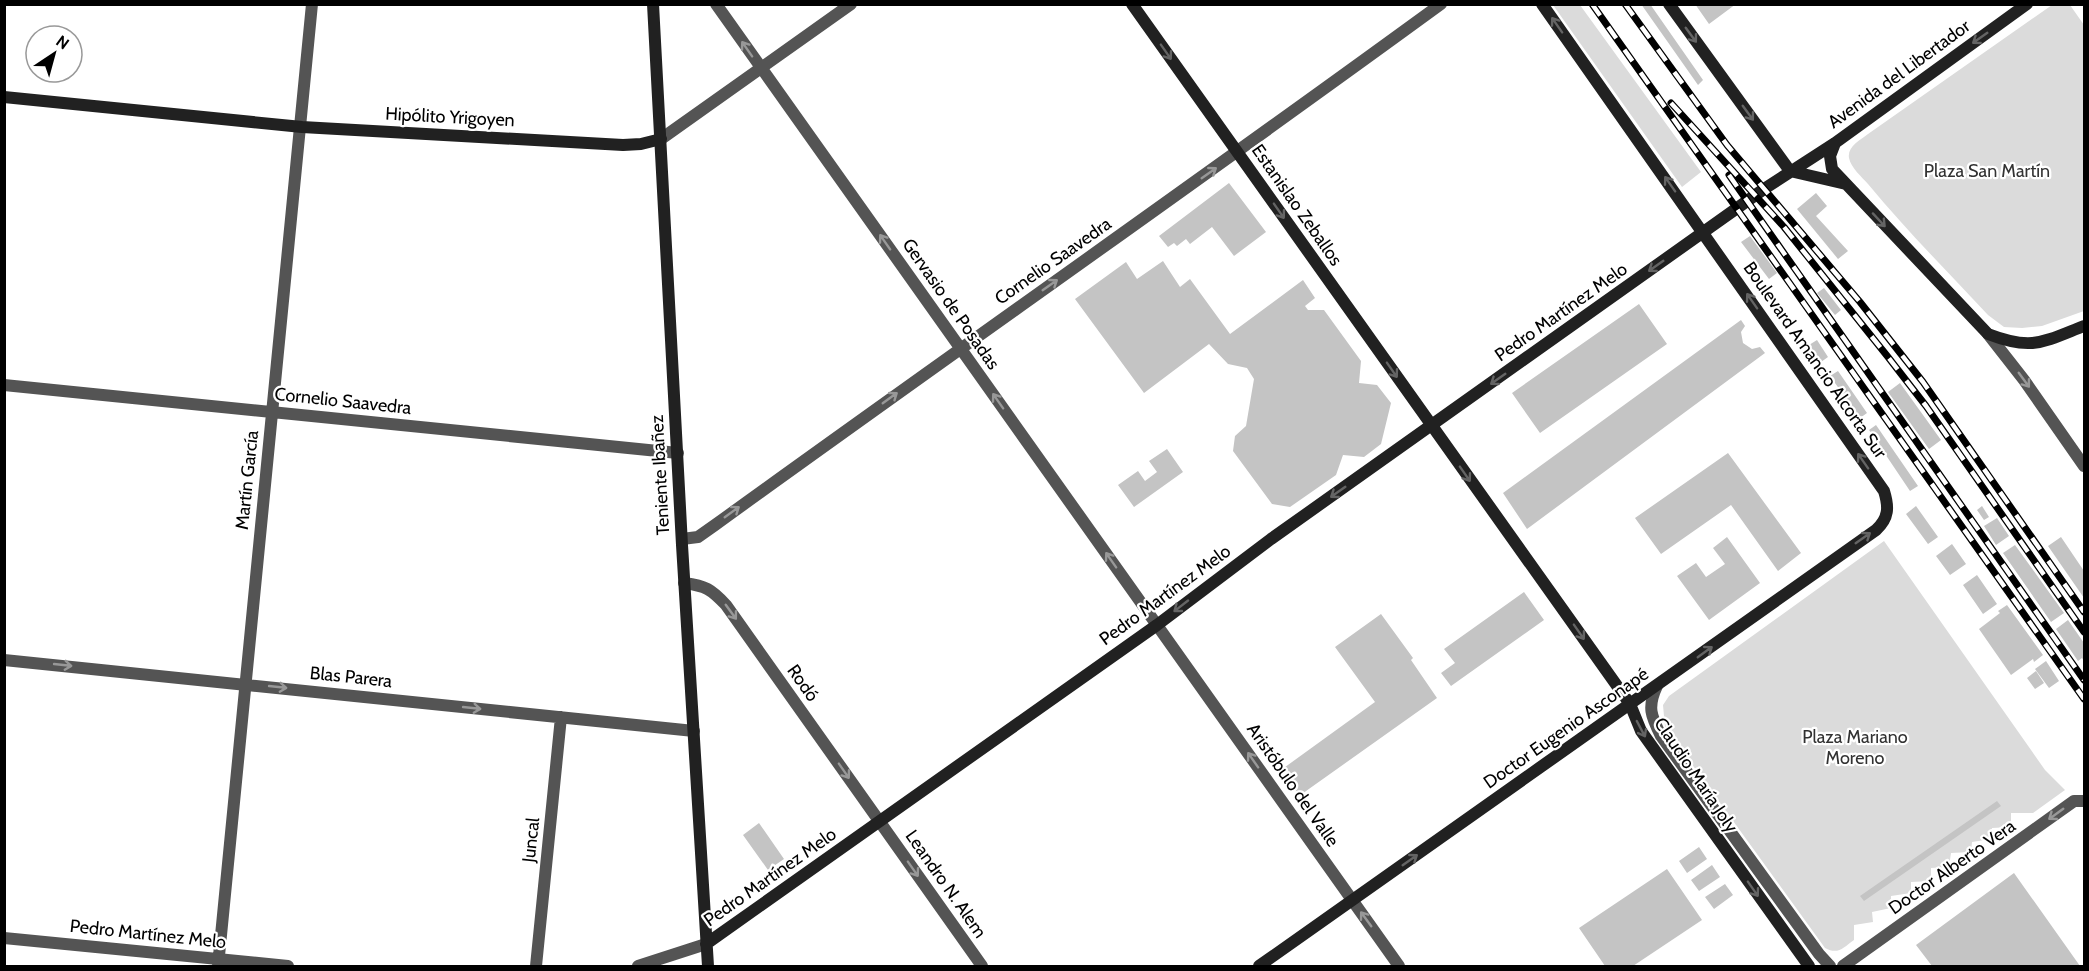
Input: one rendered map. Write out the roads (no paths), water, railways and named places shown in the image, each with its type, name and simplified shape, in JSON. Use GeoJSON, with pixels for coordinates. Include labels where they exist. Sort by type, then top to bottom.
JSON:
{"type":"FeatureCollection","features":[{"type":"Feature","properties":{"kind":"street","name":"Martín García"},"geometry":{"type":"LineString","coordinates":[[218,963],[302,127],[312,4]]}},
{"type":"Feature","properties":{"kind":"street","name":"Teniente Ibañez"},"geometry":{"type":"LineString","coordinates":[[653,4],[684,583],[708,966]]}},
{"type":"Feature","properties":{"kind":"street","name":"Gervasio de Posadas"},"geometry":{"type":"LineString","coordinates":[[716,4],[1157,625]]}},
{"type":"Feature","properties":{"kind":"street","name":"Hipólito Yrigoyen"},"geometry":{"type":"LineString","coordinates":[[4,97],[302,127],[623,145],[641,144],[661,139],[851,4]]}},
{"type":"Feature","properties":{"kind":"street","name":"Estanislao Zeballos"},"geometry":{"type":"LineString","coordinates":[[1132,4],[1431,426]]}},
{"type":"Feature","properties":{"kind":"street","name":"Cornelio Saavedra"},"geometry":{"type":"LineString","coordinates":[[682,539],[698,537],[707,531],[1441,4]]}},
{"type":"Feature","properties":{"kind":"street","name":"Boulevard Amancio Alcorta Sur"},"geometry":{"type":"LineString","coordinates":[[1542,4],[1884,491],[1888,513]]}},
{"type":"Feature","properties":{"kind":"street"},"geometry":{"type":"LineString","coordinates":[[1669,4],[1790,171],[1846,184]]}},
{"type":"Feature","properties":{"kind":"street","name":"Avenida del Libertador"},"geometry":{"type":"LineString","coordinates":[[1704,232],[1790,171],[1835,143],[2027,4]]}},
{"type":"Feature","properties":{"kind":"street"},"geometry":{"type":"LineString","coordinates":[[1835,143],[1830,156],[1832,169],[1988,334],[2085,466]]}},
{"type":"Feature","properties":{"kind":"street","name":"Pedro Martínez Melo"},"geometry":{"type":"LineString","coordinates":[[638,966],[706,944],[1157,625],[1271,538],[1704,232]]}},
{"type":"Feature","properties":{"kind":"street"},"geometry":{"type":"LineString","coordinates":[[1988,334],[2010,342],[2038,344],[2085,326]]}},
{"type":"Feature","properties":{"kind":"street","name":"Cornelio Saavedra"},"geometry":{"type":"LineString","coordinates":[[4,385],[678,453]]}},
{"type":"Feature","properties":{"kind":"street","name":"Claudio María Joly"},"geometry":{"type":"LineString","coordinates":[[1431,426],[1630,704],[1641,731],[1809,966]]}},
{"type":"Feature","properties":{"kind":"street","name":"Doctor Eugenio Asconapé"},"geometry":{"type":"LineString","coordinates":[[1259,966],[1876,530],[1888,513]]}},
{"type":"Feature","properties":{"kind":"street","name":"Rodó"},"geometry":{"type":"LineString","coordinates":[[684,583],[705,586],[726,605],[880,821]]}},
{"type":"Feature","properties":{"kind":"street","name":"Aristóbulo del Valle"},"geometry":{"type":"LineString","coordinates":[[1157,625],[1400,966]]}},
{"type":"Feature","properties":{"kind":"street","name":"Blas Parera"},"geometry":{"type":"LineString","coordinates":[[4,660],[694,731]]}},
{"type":"Feature","properties":{"kind":"street","name":"Claudio María Joly"},"geometry":{"type":"LineString","coordinates":[[1657,686],[1651,698],[1651,714],[1661,736],[1830,966]]}},
{"type":"Feature","properties":{"kind":"street","name":"Juncal"},"geometry":{"type":"LineString","coordinates":[[536,966],[561,717]]}},
{"type":"Feature","properties":{"kind":"street","name":"Doctor Alberto Vera"},"geometry":{"type":"LineString","coordinates":[[1843,966],[2074,801],[2085,801]]}},
{"type":"Feature","properties":{"kind":"street","name":"Leandro N. Alem"},"geometry":{"type":"LineString","coordinates":[[880,821],[982,966]]}},
{"type":"Feature","properties":{"kind":"street","name":"Pedro Martínez Melo"},"geometry":{"type":"LineString","coordinates":[[4,938],[218,963],[288,966]]}},
{"type":"Feature","properties":{"kind":"railway"},"geometry":{"type":"LineString","coordinates":[[1592,4],[2084,699]]}},
{"type":"Feature","properties":{"kind":"railway"},"geometry":{"type":"LineString","coordinates":[[1625,4],[1727,145],[1860,302],[1923,382],[2084,612]]}},
{"type":"Feature","properties":{"kind":"railway"},"geometry":{"type":"LineString","coordinates":[[1671,103],[1784,227],[1888,357],[1926,406],[2084,632]]}},
{"type":"Feature","properties":{"kind":"railway"},"geometry":{"type":"LineString","coordinates":[[1729,175],[2084,680]]}},
{"type":"Feature","properties":{"kind":"park label","name":"Plaza San Martín"},"geometry":{"type":"Point","coordinates":[1987,171]}},
{"type":"Feature","properties":{"kind":"park label","name":"Plaza Mariano Moreno"},"geometry":{"type":"Point","coordinates":[1855,747]}}]}
